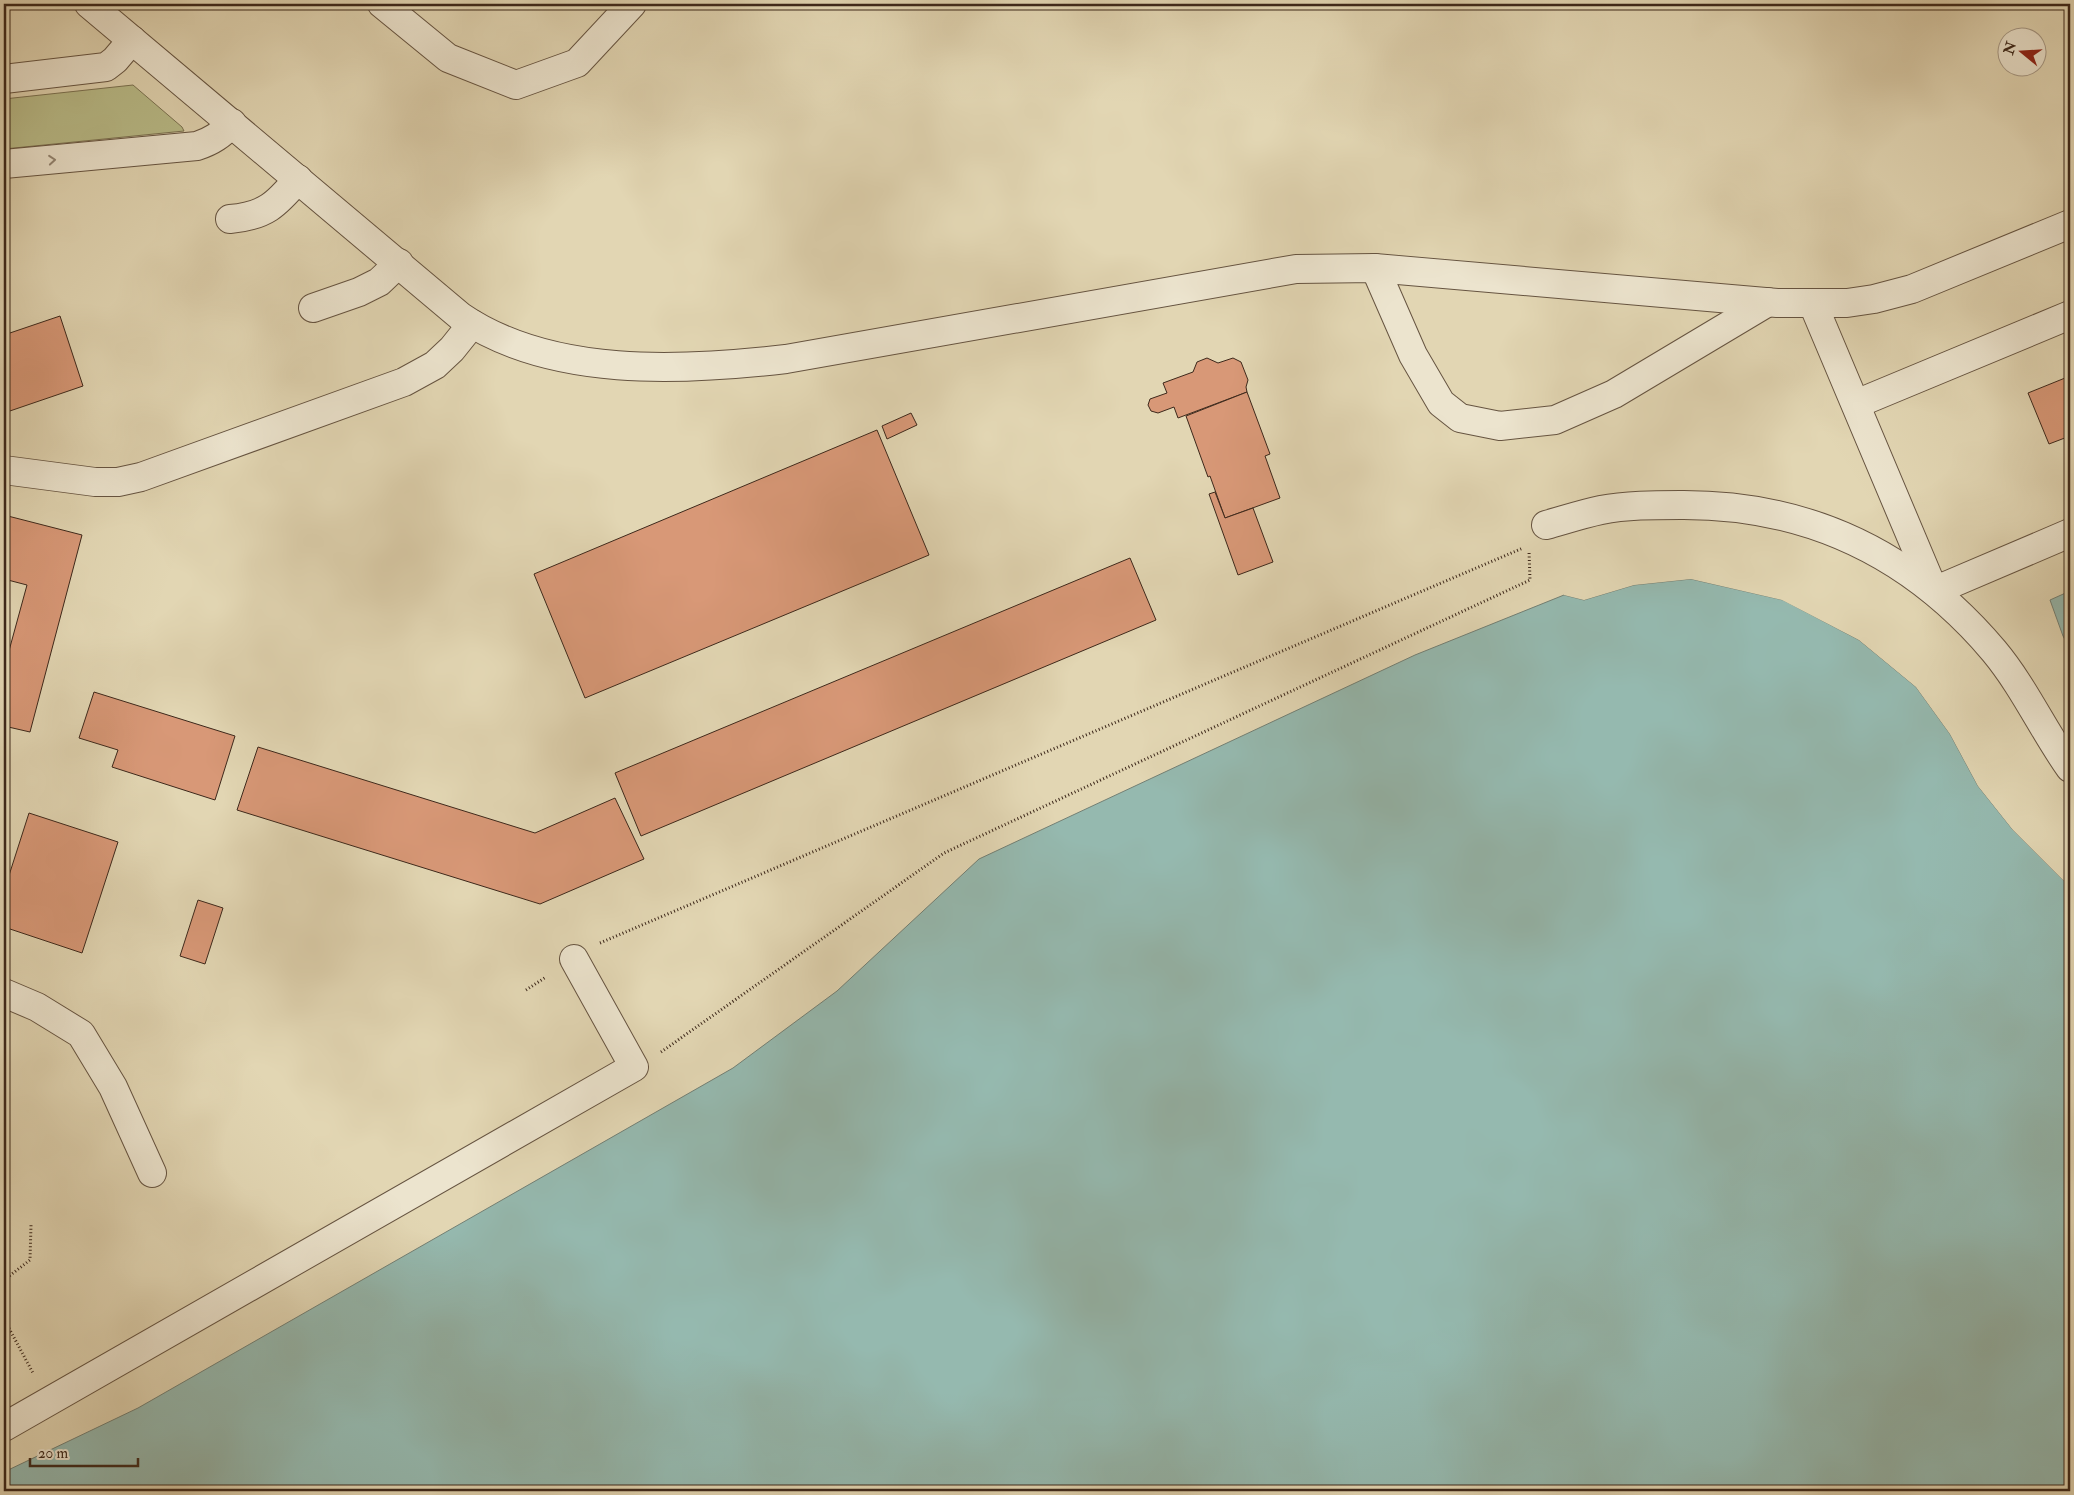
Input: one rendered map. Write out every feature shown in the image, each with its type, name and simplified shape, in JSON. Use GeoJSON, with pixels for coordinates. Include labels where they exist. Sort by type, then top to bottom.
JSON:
{"type":"FeatureCollection","features":[{"type":"Feature","properties":{"kind":"street"},"geometry":{"type":"LineString","coordinates":[[89,4],[399,263],[446,305],[472,324],[494,336],[562,358],[646,366],[737,364],[786,359],[1296,269],[1375,268],[1768,302],[1847,303],[1874,299],[1912,289],[2070,224]]}},
{"type":"Feature","properties":{"kind":"street"},"geometry":{"type":"LineString","coordinates":[[382,4],[448,58],[516,85],[577,63],[632,4]]}},
{"type":"Feature","properties":{"kind":"street"},"geometry":{"type":"LineString","coordinates":[[18,70],[106,67],[115,60],[132,40]]}},
{"type":"Feature","properties":{"kind":"street"},"geometry":{"type":"LineString","coordinates":[[4,164],[197,146],[212,141],[232,123]]}},
{"type":"Feature","properties":{"kind":"street"},"geometry":{"type":"LineString","coordinates":[[230,219],[246,218],[261,213],[281,199],[298,179]]}},
{"type":"Feature","properties":{"kind":"street"},"geometry":{"type":"LineString","coordinates":[[313,308],[359,292],[379,282],[399,263]]}},
{"type":"Feature","properties":{"kind":"street"},"geometry":{"type":"LineString","coordinates":[[1375,268],[1413,355],[1441,403],[1460,418],[1500,426],[1555,420],[1614,394],[1768,302]]}},
{"type":"Feature","properties":{"kind":"street"},"geometry":{"type":"LineString","coordinates":[[1814,304],[1934,591]]}},
{"type":"Feature","properties":{"kind":"street"},"geometry":{"type":"LineString","coordinates":[[1856,404],[2070,315]]}},
{"type":"Feature","properties":{"kind":"street"},"geometry":{"type":"LineString","coordinates":[[4,470],[95,482],[118,482],[141,477],[404,382],[434,365],[452,349],[472,324]]}},
{"type":"Feature","properties":{"kind":"street"},"geometry":{"type":"LineString","coordinates":[[1546,525],[1602,510],[1653,505],[1697,505],[1740,508],[1784,515],[1864,544],[1902,566],[1934,591],[1958,612],[1994,651],[2014,677],[2054,746],[2070,768]]}},
{"type":"Feature","properties":{"kind":"street"},"geometry":{"type":"LineString","coordinates":[[1934,591],[2070,533]]}},
{"type":"Feature","properties":{"kind":"street"},"geometry":{"type":"LineString","coordinates":[[4,1426],[634,1067],[574,959]]}},
{"type":"Feature","properties":{"kind":"street"},"geometry":{"type":"LineString","coordinates":[[4,992],[37,1007],[81,1034],[113,1087],[152,1173]]}},
{"type":"Feature","properties":{"kind":"path"},"geometry":{"type":"LineString","coordinates":[[598,944],[1528,546]]}},
{"type":"Feature","properties":{"kind":"path"},"geometry":{"type":"LineString","coordinates":[[634,1067],[657,1055],[944,853],[1530,580]]}},
{"type":"Feature","properties":{"kind":"path"},"geometry":{"type":"LineString","coordinates":[[4,1280],[30,1260],[31,1225]]}},
{"type":"Feature","properties":{"kind":"path"},"geometry":{"type":"LineString","coordinates":[[4,1319],[48,1401]]}},
{"type":"Feature","properties":{"kind":"green space"},"geometry":{"type":"Polygon","coordinates":[[[133,85],[182,127],[184,131],[4,149],[4,99],[133,85]]]}},
{"type":"Feature","properties":{"kind":"water"},"geometry":{"type":"Polygon","coordinates":[[[1691,579],[1783,600],[1859,640],[1916,687],[1950,734],[1978,786],[2013,830],[2070,887],[2070,1491],[4,1491],[4,1472],[138,1408],[733,1068],[837,991],[979,859],[1415,655],[1564,595],[1584,600],[1634,585],[1691,579]]]}},
{"type":"Feature","properties":{"kind":"water"},"geometry":{"type":"Polygon","coordinates":[[[2070,591],[2070,649],[2063,636],[2050,600],[2070,591]]]}},
{"type":"Feature","properties":{"kind":"pier"},"geometry":{"type":"Polygon","coordinates":[[[1692,577],[1783,598],[1861,638],[1918,685],[1952,733],[1980,784],[2015,828],[2070,883],[2070,887],[2013,830],[1978,786],[1950,734],[1916,687],[1859,640],[1782,600],[1691,579],[1634,585],[1584,600],[1564,595],[1563,592],[1584,597],[1634,582],[1692,577]]]}},
{"type":"Feature","properties":{"kind":"building"},"geometry":{"type":"Polygon","coordinates":[[[60,316],[83,386],[4,413],[4,335],[60,316]]]}},
{"type":"Feature","properties":{"kind":"building"},"geometry":{"type":"Polygon","coordinates":[[[1207,358],[1218,363],[1233,358],[1241,362],[1248,380],[1247,392],[1178,418],[1174,407],[1158,413],[1151,411],[1148,405],[1150,399],[1167,393],[1163,383],[1193,372],[1197,362],[1207,358]]]}},
{"type":"Feature","properties":{"kind":"building"},"geometry":{"type":"Polygon","coordinates":[[[2070,376],[2070,436],[2049,444],[2028,393],[2070,376]]]}},
{"type":"Feature","properties":{"kind":"building"},"geometry":{"type":"Polygon","coordinates":[[[1247,392],[1270,454],[1265,456],[1280,498],[1225,518],[1186,416],[1247,392]]]}},
{"type":"Feature","properties":{"kind":"building"},"geometry":{"type":"Polygon","coordinates":[[[911,413],[917,425],[887,439],[882,426],[911,413]]]}},
{"type":"Feature","properties":{"kind":"building"},"geometry":{"type":"Polygon","coordinates":[[[877,430],[929,555],[585,698],[534,574],[877,430]]]}},
{"type":"Feature","properties":{"kind":"building"},"geometry":{"type":"Polygon","coordinates":[[[1215,492],[1225,518],[1253,508],[1273,562],[1238,575],[1209,494],[1215,492]]]}},
{"type":"Feature","properties":{"kind":"building"},"geometry":{"type":"Polygon","coordinates":[[[4,515],[82,535],[30,732],[4,726],[4,669],[27,585],[4,579],[4,515]]]}},
{"type":"Feature","properties":{"kind":"building"},"geometry":{"type":"Polygon","coordinates":[[[1130,558],[1156,620],[641,836],[615,773],[1130,558]]]}},
{"type":"Feature","properties":{"kind":"building"},"geometry":{"type":"Polygon","coordinates":[[[94,692],[235,736],[215,800],[112,767],[118,750],[79,738],[94,692]]]}},
{"type":"Feature","properties":{"kind":"building"},"geometry":{"type":"Polygon","coordinates":[[[258,747],[535,833],[615,798],[644,859],[540,904],[237,810],[258,747]]]}},
{"type":"Feature","properties":{"kind":"building"},"geometry":{"type":"Polygon","coordinates":[[[29,813],[118,842],[82,953],[4,927],[4,891],[29,813]]]}},
{"type":"Feature","properties":{"kind":"building"},"geometry":{"type":"Polygon","coordinates":[[[198,900],[223,908],[205,964],[180,956],[198,900]]]}}]}
